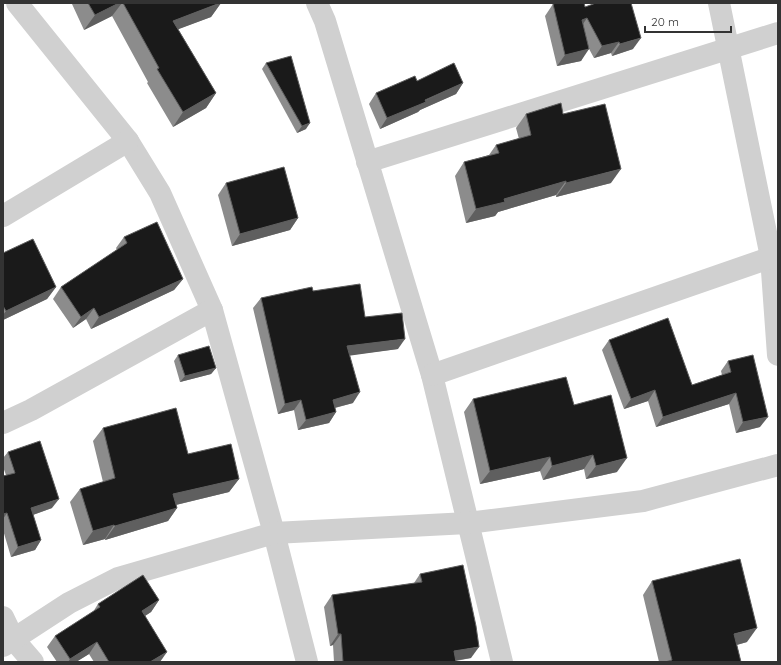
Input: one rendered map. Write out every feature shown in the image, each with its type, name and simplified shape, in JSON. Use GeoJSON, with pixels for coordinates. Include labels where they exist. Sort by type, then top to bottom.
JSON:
{"type":"FeatureCollection","features":[{"type":"Feature","properties":{"kind":"street"},"geometry":{"type":"LineString","coordinates":[[17,3],[128,141],[160,193],[212,310],[274,533],[307,662]]}},
{"type":"Feature","properties":{"kind":"street"},"geometry":{"type":"LineString","coordinates":[[317,3],[325,21],[432,375],[502,662]]}},
{"type":"Feature","properties":{"kind":"street"},"geometry":{"type":"LineString","coordinates":[[719,3],[775,256],[778,356]]}},
{"type":"Feature","properties":{"kind":"street"},"geometry":{"type":"LineString","coordinates":[[367,162],[778,33]]}},
{"type":"Feature","properties":{"kind":"street"},"geometry":{"type":"LineString","coordinates":[[3,216],[128,141]]}},
{"type":"Feature","properties":{"kind":"street"},"geometry":{"type":"LineString","coordinates":[[432,375],[775,256]]}},
{"type":"Feature","properties":{"kind":"street"},"geometry":{"type":"LineString","coordinates":[[3,423],[31,410],[212,310]]}},
{"type":"Feature","properties":{"kind":"street"},"geometry":{"type":"LineString","coordinates":[[9,643],[69,604],[118,578],[274,533],[468,523],[643,501],[778,465]]}},
{"type":"Feature","properties":{"kind":"street"},"geometry":{"type":"LineString","coordinates":[[3,617],[9,643],[33,662]]}},
{"type":"Feature","properties":{"kind":"building"},"geometry":{"type":"Polygon","coordinates":[[[88,3],[119,3],[95,15],[88,3]]]}},
{"type":"Feature","properties":{"kind":"building"},"geometry":{"type":"Polygon","coordinates":[[[123,3],[220,3],[173,21],[216,93],[183,112],[157,69],[159,68],[123,3]]]}},
{"type":"Feature","properties":{"kind":"building"},"geometry":{"type":"Polygon","coordinates":[[[584,3],[585,7],[596,3],[631,3],[641,38],[620,44],[619,42],[602,46],[587,18],[582,20],[589,49],[565,55],[553,4],[584,3]]]}},
{"type":"Feature","properties":{"kind":"building"},"geometry":{"type":"Polygon","coordinates":[[[291,56],[310,123],[302,126],[266,63],[291,56]]]}},
{"type":"Feature","properties":{"kind":"building"},"geometry":{"type":"Polygon","coordinates":[[[454,63],[463,83],[425,100],[426,102],[387,118],[376,93],[415,76],[417,81],[454,63]]]}},
{"type":"Feature","properties":{"kind":"building"},"geometry":{"type":"Polygon","coordinates":[[[561,103],[563,114],[605,104],[621,169],[566,183],[566,181],[504,199],[505,202],[476,209],[464,162],[499,153],[496,145],[531,135],[526,114],[561,103]]]}},
{"type":"Feature","properties":{"kind":"building"},"geometry":{"type":"Polygon","coordinates":[[[284,167],[298,218],[240,234],[226,183],[284,167]]]}},
{"type":"Feature","properties":{"kind":"building"},"geometry":{"type":"Polygon","coordinates":[[[157,222],[183,279],[99,317],[94,308],[81,317],[61,287],[127,243],[124,237],[157,222]]]}},
{"type":"Feature","properties":{"kind":"building"},"geometry":{"type":"Polygon","coordinates":[[[33,239],[56,287],[6,311],[3,306],[3,253],[33,239]]]}},
{"type":"Feature","properties":{"kind":"building"},"geometry":{"type":"Polygon","coordinates":[[[360,284],[365,317],[402,313],[405,339],[347,346],[360,392],[333,400],[336,412],[306,420],[301,400],[285,404],[261,298],[312,287],[313,291],[360,284]]]}},
{"type":"Feature","properties":{"kind":"building"},"geometry":{"type":"Polygon","coordinates":[[[668,318],[692,385],[731,372],[728,361],[753,355],[768,417],[743,422],[736,393],[663,417],[655,390],[631,399],[609,340],[668,318]]]}},
{"type":"Feature","properties":{"kind":"building"},"geometry":{"type":"Polygon","coordinates":[[[209,346],[216,368],[185,376],[178,355],[209,346]]]}},
{"type":"Feature","properties":{"kind":"building"},"geometry":{"type":"Polygon","coordinates":[[[566,377],[574,405],[611,395],[627,458],[596,466],[593,455],[552,466],[550,457],[490,471],[473,399],[566,377]]]}},
{"type":"Feature","properties":{"kind":"building"},"geometry":{"type":"Polygon","coordinates":[[[176,408],[188,454],[231,444],[239,479],[173,494],[177,508],[93,531],[80,489],[115,478],[103,428],[176,408]]]}},
{"type":"Feature","properties":{"kind":"building"},"geometry":{"type":"Polygon","coordinates":[[[40,441],[59,499],[31,508],[41,540],[18,547],[7,513],[3,514],[3,476],[15,473],[8,452],[40,441]]]}},
{"type":"Feature","properties":{"kind":"building"},"geometry":{"type":"Polygon","coordinates":[[[740,559],[757,628],[734,634],[741,662],[665,662],[672,660],[652,581],[740,559]]]}},
{"type":"Feature","properties":{"kind":"building"},"geometry":{"type":"Polygon","coordinates":[[[463,565],[479,647],[454,651],[456,662],[343,662],[341,634],[338,634],[332,595],[422,582],[420,574],[463,565]]]}},
{"type":"Feature","properties":{"kind":"building"},"geometry":{"type":"Polygon","coordinates":[[[143,575],[159,600],[142,611],[167,652],[150,662],[109,662],[97,642],[70,659],[55,636],[100,607],[98,604],[143,575]]]}}]}
